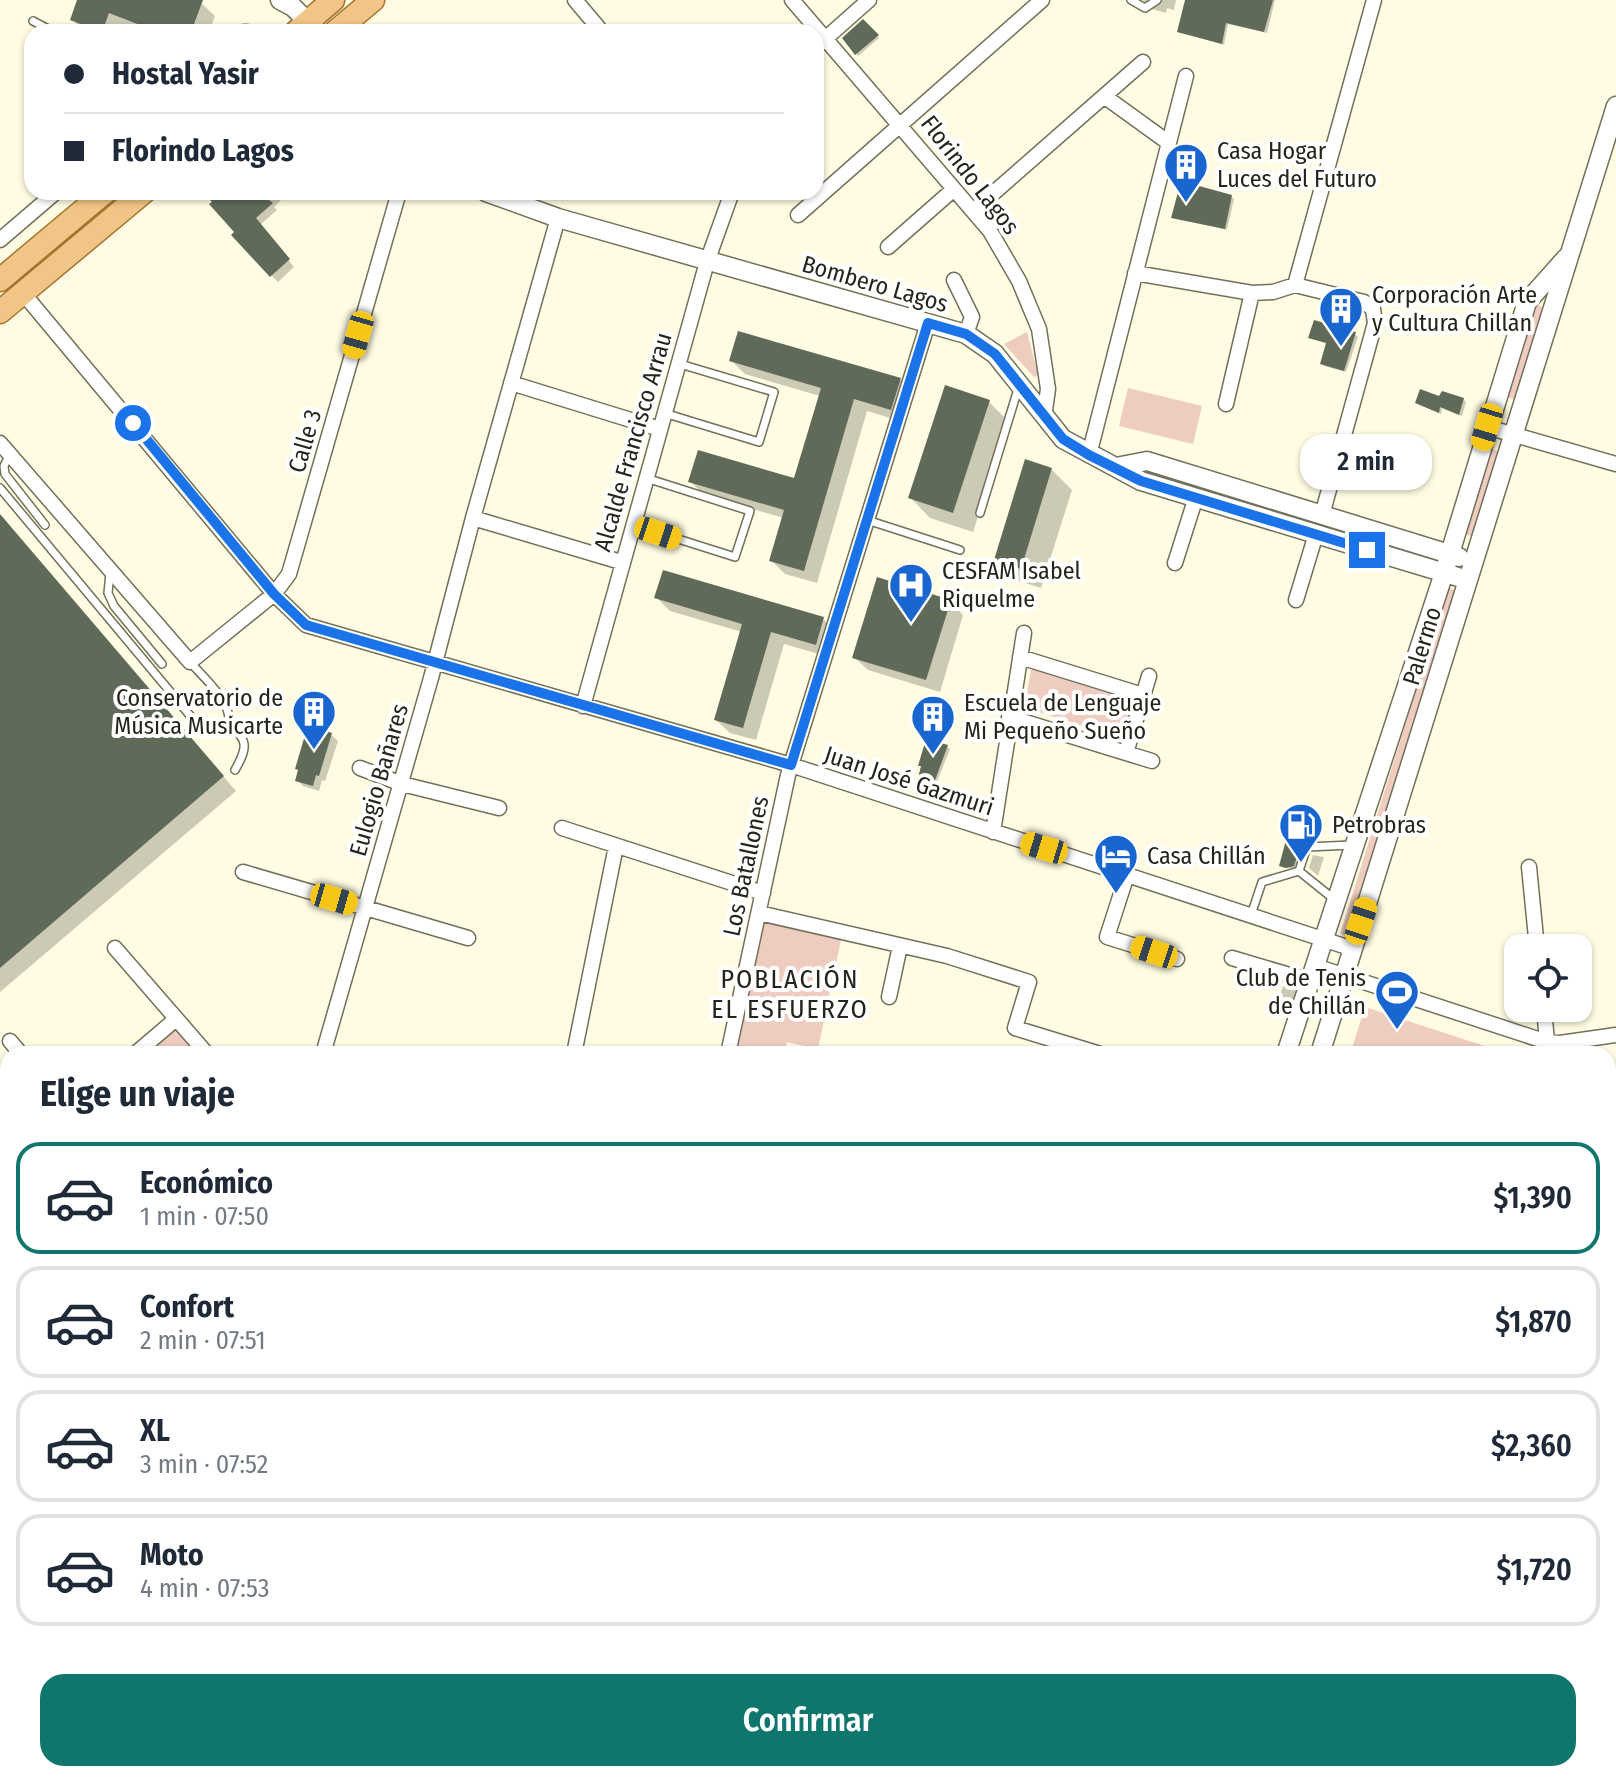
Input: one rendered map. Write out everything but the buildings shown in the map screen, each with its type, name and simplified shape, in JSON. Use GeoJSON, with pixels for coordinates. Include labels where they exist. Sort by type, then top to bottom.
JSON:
{"type":"FeatureCollection","features":[{"type":"Feature","properties":{"kind":"main road"},"geometry":{"type":"LineString","coordinates":[[312,24],[333,0]]}},
{"type":"Feature","properties":{"kind":"main road"},"geometry":{"type":"LineString","coordinates":[[344,24],[373,0]]}},
{"type":"Feature","properties":{"kind":"main road"},"geometry":{"type":"LineString","coordinates":[[0,280],[95,200]]}},
{"type":"Feature","properties":{"kind":"main road"},"geometry":{"type":"LineString","coordinates":[[0,312],[134,200]]}},
{"type":"Feature","properties":{"kind":"street"},"geometry":{"type":"LineString","coordinates":[[280,0],[293,7],[305,24]]}},
{"type":"Feature","properties":{"kind":"street"},"geometry":{"type":"LineString","coordinates":[[575,0],[595,24]]}},
{"type":"Feature","properties":{"kind":"street","name":"Florindo Lagos"},"geometry":{"type":"LineString","coordinates":[[792,0],[808,24]]}},
{"type":"Feature","properties":{"kind":"street"},"geometry":{"type":"LineString","coordinates":[[824,40],[869,0]]}},
{"type":"Feature","properties":{"kind":"street"},"geometry":{"type":"LineString","coordinates":[[824,192],[1042,0]]}},
{"type":"Feature","properties":{"kind":"street"},"geometry":{"type":"LineString","coordinates":[[1295,285],[1374,0]]}},
{"type":"Feature","properties":{"kind":"street","name":"Florindo Lagos"},"geometry":{"type":"LineString","coordinates":[[824,46],[900,124],[990,231],[1019,281],[1039,329],[1048,389],[1044,417]]}},
{"type":"Feature","properties":{"kind":"street"},"geometry":{"type":"LineString","coordinates":[[973,211],[1143,62]]}},
{"type":"Feature","properties":{"kind":"street"},"geometry":{"type":"LineString","coordinates":[[1089,455],[1186,76]]}},
{"type":"Feature","properties":{"kind":"street"},"geometry":{"type":"LineString","coordinates":[[1104,96],[1169,143]]}},
{"type":"Feature","properties":{"kind":"street","name":"Palermo"},"geometry":{"type":"LineString","coordinates":[[1322,1046],[1616,106]]}},
{"type":"Feature","properties":{"kind":"street"},"geometry":{"type":"LineString","coordinates":[[888,247],[954,189]]}},
{"type":"Feature","properties":{"kind":"street"},"geometry":{"type":"LineString","coordinates":[[0,240],[47,200]]}},
{"type":"Feature","properties":{"kind":"street","name":"Calle 3"},"geometry":{"type":"LineString","coordinates":[[190,662],[274,594],[293,565],[397,200]]}},
{"type":"Feature","properties":{"kind":"street","name":"Bombero Lagos"},"geometry":{"type":"LineString","coordinates":[[530,200],[558,218],[966,334],[995,354],[1044,417]]}},
{"type":"Feature","properties":{"kind":"street","name":"Alcalde Francisco Arrau"},"geometry":{"type":"LineString","coordinates":[[583,706],[707,262],[729,200]]}},
{"type":"Feature","properties":{"kind":"street"},"geometry":{"type":"LineString","coordinates":[[798,215],[815,200]]}},
{"type":"Feature","properties":{"kind":"street","name":"Eulogio Bañares"},"geometry":{"type":"LineString","coordinates":[[325,1046],[402,784],[558,218]]}},
{"type":"Feature","properties":{"kind":"street","name":"Palermo"},"geometry":{"type":"LineString","coordinates":[[1289,1046],[1450,555],[1527,302],[1570,253]]}},
{"type":"Feature","properties":{"kind":"street"},"geometry":{"type":"LineString","coordinates":[[1135,273],[1252,293],[1273,292],[1295,285],[1364,302],[1373,309],[1375,323],[1322,515]]}},
{"type":"Feature","properties":{"kind":"street"},"geometry":{"type":"LineString","coordinates":[[954,280],[972,317],[966,334]]}},
{"type":"Feature","properties":{"kind":"street","name":"Juan José Gazmuri"},"geometry":{"type":"LineString","coordinates":[[23,293],[274,594],[306,625],[791,765],[1353,949]]}},
{"type":"Feature","properties":{"kind":"street"},"geometry":{"type":"LineString","coordinates":[[1226,404],[1252,293]]}},
{"type":"Feature","properties":{"kind":"street","name":"Los Batallones"},"geometry":{"type":"LineString","coordinates":[[730,1046],[791,765],[928,323]]}},
{"type":"Feature","properties":{"kind":"street"},"geometry":{"type":"LineString","coordinates":[[511,383],[660,429]]}},
{"type":"Feature","properties":{"kind":"street"},"geometry":{"type":"LineString","coordinates":[[1044,417],[1063,439],[1141,481],[1468,580]]}},
{"type":"Feature","properties":{"kind":"street"},"geometry":{"type":"LineString","coordinates":[[1487,427],[1616,464]]}},
{"type":"Feature","properties":{"kind":"street"},"geometry":{"type":"LineString","coordinates":[[5,448],[190,662]]}},
{"type":"Feature","properties":{"kind":"street"},"geometry":{"type":"LineString","coordinates":[[1116,467],[1147,461],[1474,562]]}},
{"type":"Feature","properties":{"kind":"street"},"geometry":{"type":"LineString","coordinates":[[1175,563],[1196,497]]}},
{"type":"Feature","properties":{"kind":"street"},"geometry":{"type":"LineString","coordinates":[[473,518],[621,562]]}},
{"type":"Feature","properties":{"kind":"street"},"geometry":{"type":"LineString","coordinates":[[1296,600],[1316,534]]}},
{"type":"Feature","properties":{"kind":"street"},"geometry":{"type":"LineString","coordinates":[[993,832],[1024,633]]}},
{"type":"Feature","properties":{"kind":"street"},"geometry":{"type":"LineString","coordinates":[[1020,657],[1143,695]]}},
{"type":"Feature","properties":{"kind":"street"},"geometry":{"type":"LineString","coordinates":[[1126,753],[1149,676]]}},
{"type":"Feature","properties":{"kind":"street"},"geometry":{"type":"LineString","coordinates":[[1009,717],[1152,761]]}},
{"type":"Feature","properties":{"kind":"street"},"geometry":{"type":"LineString","coordinates":[[360,768],[402,784],[499,808]]}},
{"type":"Feature","properties":{"kind":"street"},"geometry":{"type":"LineString","coordinates":[[562,828],[763,893]]}},
{"type":"Feature","properties":{"kind":"street"},"geometry":{"type":"LineString","coordinates":[[576,1046],[616,846]]}},
{"type":"Feature","properties":{"kind":"street"},"geometry":{"type":"LineString","coordinates":[[1529,867],[1536,934]]}},
{"type":"Feature","properties":{"kind":"street"},"geometry":{"type":"LineString","coordinates":[[243,872],[468,938]]}},
{"type":"Feature","properties":{"kind":"street"},"geometry":{"type":"LineString","coordinates":[[1127,875],[1107,937],[1177,959]]}},
{"type":"Feature","properties":{"kind":"street"},"geometry":{"type":"LineString","coordinates":[[759,913],[947,956],[1029,982],[1015,1028],[1074,1046]]}},
{"type":"Feature","properties":{"kind":"street"},"geometry":{"type":"LineString","coordinates":[[889,997],[900,946]]}},
{"type":"Feature","properties":{"kind":"street"},"geometry":{"type":"LineString","coordinates":[[115,948],[200,1046]]}},
{"type":"Feature","properties":{"kind":"street"},"geometry":{"type":"LineString","coordinates":[[1232,958],[1344,976],[1547,1042],[1616,1035]]}},
{"type":"Feature","properties":{"kind":"street"},"geometry":{"type":"LineString","coordinates":[[144,1046],[176,1019]]}},
{"type":"Feature","properties":{"kind":"street"},"geometry":{"type":"LineString","coordinates":[[1545,1022],[1547,1042]]}},
{"type":"Feature","properties":{"kind":"street"},"geometry":{"type":"LineString","coordinates":[[10,1041],[14,1046]]}},
{"type":"Feature","properties":{"kind":"lane"},"geometry":{"type":"LineString","coordinates":[[1131,0],[1145,8],[1157,0]]}},
{"type":"Feature","properties":{"kind":"lane"},"geometry":{"type":"LineString","coordinates":[[33,21],[39,24]]}},
{"type":"Feature","properties":{"kind":"lane"},"geometry":{"type":"LineString","coordinates":[[664,413],[759,442],[774,392],[678,363]]}},
{"type":"Feature","properties":{"kind":"lane"},"geometry":{"type":"LineString","coordinates":[[980,513],[1019,385]]}},
{"type":"Feature","properties":{"kind":"lane"},"geometry":{"type":"LineString","coordinates":[[5,448],[5,474],[45,525]]}},
{"type":"Feature","properties":{"kind":"lane"},"geometry":{"type":"LineString","coordinates":[[632,525],[735,557],[750,511],[646,478]]}},
{"type":"Feature","properties":{"kind":"lane"},"geometry":{"type":"LineString","coordinates":[[0,488],[203,731],[213,733],[229,721]]}},
{"type":"Feature","properties":{"kind":"lane"},"geometry":{"type":"LineString","coordinates":[[867,520],[960,550]]}},
{"type":"Feature","properties":{"kind":"lane"},"geometry":{"type":"LineString","coordinates":[[111,571],[108,593],[114,606],[162,664]]}},
{"type":"Feature","properties":{"kind":"lane"},"geometry":{"type":"LineString","coordinates":[[190,662],[222,701],[229,721],[244,738],[245,752],[235,770]]}},
{"type":"Feature","properties":{"kind":"lane"},"geometry":{"type":"LineString","coordinates":[[1299,871],[1307,847],[1354,845]]}},
{"type":"Feature","properties":{"kind":"lane"},"geometry":{"type":"LineString","coordinates":[[1299,871],[1336,901]]}},
{"type":"Feature","properties":{"kind":"lane"},"geometry":{"type":"LineString","coordinates":[[1251,915],[1262,882],[1299,871]]}},
{"type":"Feature","properties":{"kind":"shaded area"},"geometry":{"type":"Polygon","coordinates":[[[1536,305],[1551,309],[1522,402],[1507,397],[1536,305]]]}},
{"type":"Feature","properties":{"kind":"shaded area"},"geometry":{"type":"Polygon","coordinates":[[[1027,332],[1038,375],[1034,377],[1004,344],[1027,332]]]}},
{"type":"Feature","properties":{"kind":"shaded area"},"geometry":{"type":"Polygon","coordinates":[[[1128,388],[1202,406],[1193,444],[1119,426],[1128,388]]]}},
{"type":"Feature","properties":{"kind":"shaded area"},"geometry":{"type":"Polygon","coordinates":[[[1491,449],[1505,454],[1479,539],[1465,534],[1491,449]]]}},
{"type":"Feature","properties":{"kind":"shaded area"},"geometry":{"type":"Polygon","coordinates":[[[1147,469],[1424,554],[1422,560],[1145,475],[1147,469]]]}},
{"type":"Feature","properties":{"kind":"shaded area"},"geometry":{"type":"Polygon","coordinates":[[[1448,588],[1463,592],[1354,938],[1340,934],[1448,588]]]}},
{"type":"Feature","properties":{"kind":"shaded area"},"geometry":{"type":"Polygon","coordinates":[[[1037,667],[1133,698],[1133,713],[1124,735],[1121,738],[1029,709],[1025,703],[1031,670],[1037,667]]]}},
{"type":"Feature","properties":{"kind":"shaded area"},"geometry":{"type":"Polygon","coordinates":[[[764,918],[842,935],[819,1046],[787,1042],[786,1046],[736,1046],[764,918]]]}},
{"type":"Feature","properties":{"kind":"shaded area","name":"Club de Tenis de Chillán"},"geometry":{"type":"Polygon","coordinates":[[[1365,1007],[1484,1046],[1353,1046],[1365,1007]]]}},
{"type":"Feature","properties":{"kind":"shaded area"},"geometry":{"type":"Polygon","coordinates":[[[174,1027],[191,1046],[152,1046],[174,1027]]]}},
{"type":"Feature","properties":{"kind":"place","name":"Casa Hogar Luces del Futuro"},"geometry":{"type":"Point","coordinates":[1186,204]}},
{"type":"Feature","properties":{"kind":"place","name":"Corporación Arte y Cultura Chillan"},"geometry":{"type":"Point","coordinates":[1341,348]}},
{"type":"Feature","properties":{"kind":"place","name":"CESFAM Isabel Riquelme"},"geometry":{"type":"Point","coordinates":[911,624]}},
{"type":"Feature","properties":{"kind":"place","name":"Conservatorio de Música Musicarte"},"geometry":{"type":"Point","coordinates":[314,751]}},
{"type":"Feature","properties":{"kind":"place","name":"Escuela de Lenguaje Mi Pequeño Sueño"},"geometry":{"type":"Point","coordinates":[933,756]}},
{"type":"Feature","properties":{"kind":"place","name":"Petrobras"},"geometry":{"type":"Point","coordinates":[1301,864]}},
{"type":"Feature","properties":{"kind":"place","name":"Casa Chillán"},"geometry":{"type":"Point","coordinates":[1116,895]}},
{"type":"Feature","properties":{"kind":"place","name":"Club de Tenis de Chillán"},"geometry":{"type":"Point","coordinates":[1397,1031]}},
{"type":"Feature","properties":{"kind":"district","name":"POBLACIÓN EL ESFUERZO"},"geometry":{"type":"Point","coordinates":[790,994]}},
{"type":"Feature","properties":{"kind":"route"},"geometry":{"type":"LineString","coordinates":[[133,423],[274,594],[306,625],[791,765],[928,323],[966,334],[995,354],[1063,439],[1089,455],[1141,481],[1367,550]]}}]}
